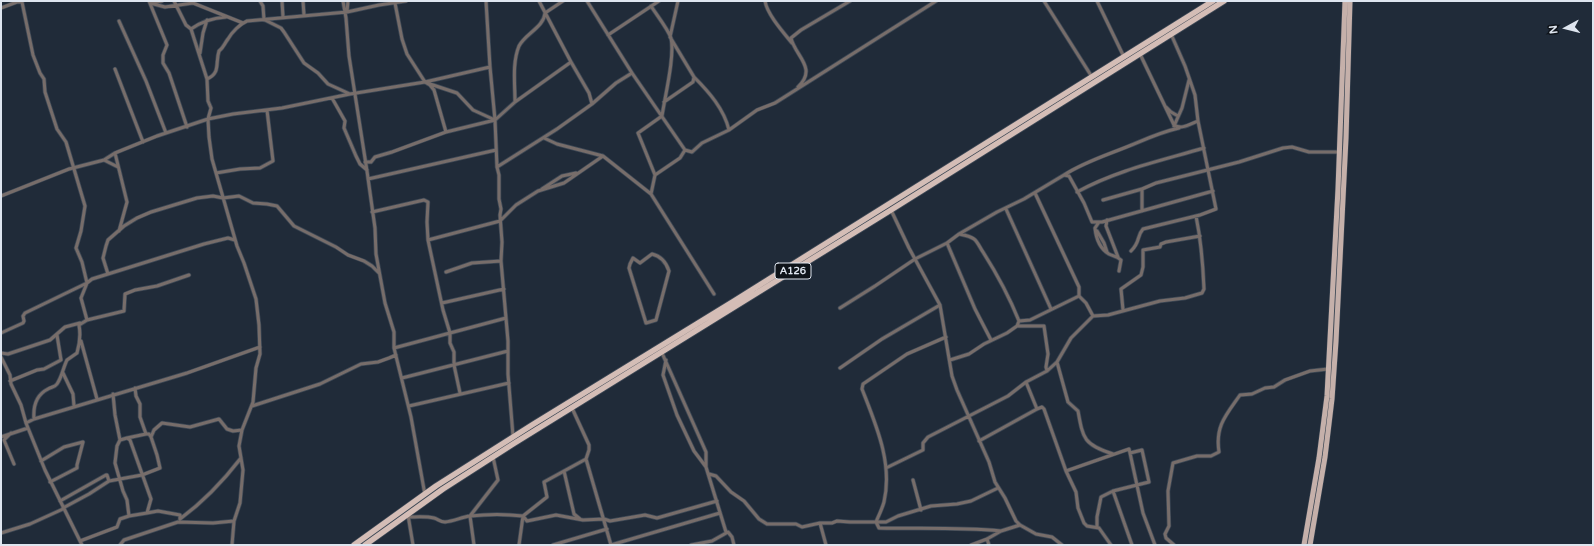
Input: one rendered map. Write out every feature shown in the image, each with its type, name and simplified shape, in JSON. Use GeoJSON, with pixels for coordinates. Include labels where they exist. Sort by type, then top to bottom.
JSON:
{"type":"FeatureCollection","features":[{"type":"Feature","properties":{"kind":"highway","name":"A126"},"geometry":{"type":"LineString","coordinates":[[354,545],[425,495],[513,437],[891,210],[907,197],[1092,77],[1213,1]]}},
{"type":"Feature","properties":{"kind":"highway","name":"A126"},"geometry":{"type":"LineString","coordinates":[[365,545],[408,516],[449,485],[572,408],[660,349],[1224,1]]}},
{"type":"Feature","properties":{"kind":"main road"},"geometry":{"type":"LineString","coordinates":[[1304,545],[1319,458],[1328,369],[1345,1]]}},
{"type":"Feature","properties":{"kind":"main road"},"geometry":{"type":"LineString","coordinates":[[1310,545],[1326,457],[1333,391],[1346,138],[1350,1]]}},
{"type":"Feature","properties":{"kind":"street"},"geometry":{"type":"LineString","coordinates":[[149,2],[162,1]]}},
{"type":"Feature","properties":{"kind":"street"},"geometry":{"type":"LineString","coordinates":[[174,1],[186,26],[190,28],[207,79],[208,101],[211,108],[208,119],[209,137],[216,173],[235,240],[256,299],[260,347],[256,368],[253,402],[242,430],[239,446],[242,470],[240,502],[234,521],[232,545]]}},
{"type":"Feature","properties":{"kind":"street"},"geometry":{"type":"LineString","coordinates":[[260,1],[263,6],[264,20]]}},
{"type":"Feature","properties":{"kind":"street"},"geometry":{"type":"LineString","coordinates":[[282,1],[283,17]]}},
{"type":"Feature","properties":{"kind":"street"},"geometry":{"type":"LineString","coordinates":[[303,1],[304,15]]}},
{"type":"Feature","properties":{"kind":"street"},"geometry":{"type":"LineString","coordinates":[[343,1],[346,12],[349,56],[365,162],[368,171],[375,228],[376,254],[385,303],[394,332],[394,348],[409,406],[425,495]]}},
{"type":"Feature","properties":{"kind":"street"},"geometry":{"type":"LineString","coordinates":[[346,12],[348,1]]}},
{"type":"Feature","properties":{"kind":"street"},"geometry":{"type":"LineString","coordinates":[[207,79],[216,74],[219,51],[224,47],[228,38],[247,21],[346,12],[406,1]]}},
{"type":"Feature","properties":{"kind":"street"},"geometry":{"type":"LineString","coordinates":[[486,1],[497,167],[499,175],[502,242],[501,261],[513,437]]}},
{"type":"Feature","properties":{"kind":"street"},"geometry":{"type":"LineString","coordinates":[[539,1],[589,93],[592,104]]}},
{"type":"Feature","properties":{"kind":"street"},"geometry":{"type":"LineString","coordinates":[[515,102],[516,57],[520,46],[543,20],[545,13],[563,1]]}},
{"type":"Feature","properties":{"kind":"street"},"geometry":{"type":"LineString","coordinates":[[587,1],[632,73],[685,150],[692,152],[702,143],[729,130],[757,110],[796,90],[936,1]]}},
{"type":"Feature","properties":{"kind":"street"},"geometry":{"type":"LineString","coordinates":[[608,35],[659,1]]}},
{"type":"Feature","properties":{"kind":"street"},"geometry":{"type":"LineString","coordinates":[[651,194],[655,175],[638,132],[662,116],[671,66],[670,37],[678,1]]}},
{"type":"Feature","properties":{"kind":"street"},"geometry":{"type":"LineString","coordinates":[[765,1],[766,10],[772,15],[793,45],[806,69],[804,79],[796,90]]}},
{"type":"Feature","properties":{"kind":"street"},"geometry":{"type":"LineString","coordinates":[[793,45],[792,38],[801,30],[850,1]]}},
{"type":"Feature","properties":{"kind":"street"},"geometry":{"type":"LineString","coordinates":[[1046,1],[1092,77]]}},
{"type":"Feature","properties":{"kind":"street"},"geometry":{"type":"LineString","coordinates":[[1097,1],[1124,57]]}},
{"type":"Feature","properties":{"kind":"street"},"geometry":{"type":"LineString","coordinates":[[1,8],[17,2],[22,2],[33,55],[44,79],[45,92],[57,129],[66,142],[86,208],[76,248],[82,262],[87,283],[81,298],[87,320]]}},
{"type":"Feature","properties":{"kind":"street"},"geometry":{"type":"LineString","coordinates":[[149,2],[165,7],[193,2],[243,23]]}},
{"type":"Feature","properties":{"kind":"street"},"geometry":{"type":"LineString","coordinates":[[149,2],[167,45],[163,55],[163,63],[169,73],[187,127]]}},
{"type":"Feature","properties":{"kind":"street"},"geometry":{"type":"LineString","coordinates":[[395,2],[402,39],[407,54],[425,82],[434,90],[446,132]]}},
{"type":"Feature","properties":{"kind":"street"},"geometry":{"type":"LineString","coordinates":[[651,6],[694,77],[706,89],[719,107],[727,121],[729,130]]}},
{"type":"Feature","properties":{"kind":"street"},"geometry":{"type":"LineString","coordinates":[[190,28],[207,20],[228,17]]}},
{"type":"Feature","properties":{"kind":"street"},"geometry":{"type":"LineString","coordinates":[[200,55],[203,33],[207,20]]}},
{"type":"Feature","properties":{"kind":"street"},"geometry":{"type":"LineString","coordinates":[[264,20],[281,28],[304,63],[318,73],[328,84],[350,94]]}},
{"type":"Feature","properties":{"kind":"street"},"geometry":{"type":"LineString","coordinates":[[119,21],[146,82],[166,133]]}},
{"type":"Feature","properties":{"kind":"street"},"geometry":{"type":"LineString","coordinates":[[1130,251],[1137,246],[1143,229],[1196,216],[1216,209],[1198,121],[1195,95],[1170,34]]}},
{"type":"Feature","properties":{"kind":"street"},"geometry":{"type":"LineString","coordinates":[[1140,54],[1174,126],[1179,128]]}},
{"type":"Feature","properties":{"kind":"street"},"geometry":{"type":"LineString","coordinates":[[365,162],[371,162],[375,157],[446,132],[495,120],[515,102],[571,62]]}},
{"type":"Feature","properties":{"kind":"street"},"geometry":{"type":"LineString","coordinates":[[1,196],[74,168],[104,160],[115,153],[166,133],[208,119],[313,103],[350,94],[425,82],[490,67]]}},
{"type":"Feature","properties":{"kind":"street"},"geometry":{"type":"LineString","coordinates":[[115,69],[143,142]]}},
{"type":"Feature","properties":{"kind":"street"},"geometry":{"type":"LineString","coordinates":[[497,167],[544,138],[592,104],[616,83],[632,73]]}},
{"type":"Feature","properties":{"kind":"street"},"geometry":{"type":"LineString","coordinates":[[664,102],[693,82],[694,77]]}},
{"type":"Feature","properties":{"kind":"street"},"geometry":{"type":"LineString","coordinates":[[1174,126],[1189,78]]}},
{"type":"Feature","properties":{"kind":"street"},"geometry":{"type":"LineString","coordinates":[[425,82],[457,93],[472,110],[495,120]]}},
{"type":"Feature","properties":{"kind":"street"},"geometry":{"type":"LineString","coordinates":[[332,98],[345,121],[344,128],[360,164],[368,171]]}},
{"type":"Feature","properties":{"kind":"street"},"geometry":{"type":"LineString","coordinates":[[1163,104],[1171,112],[1178,116]]}},
{"type":"Feature","properties":{"kind":"street"},"geometry":{"type":"LineString","coordinates":[[216,173],[240,169],[260,168],[273,161],[267,110]]}},
{"type":"Feature","properties":{"kind":"street"},"geometry":{"type":"LineString","coordinates":[[840,308],[866,293],[915,259],[947,243],[959,234],[1006,209],[1076,168],[1161,132],[1184,127],[1198,121]]}},
{"type":"Feature","properties":{"kind":"street"},"geometry":{"type":"LineString","coordinates":[[544,138],[557,144],[603,156],[651,194],[714,294]]}},
{"type":"Feature","properties":{"kind":"street"},"geometry":{"type":"LineString","coordinates":[[1102,200],[1239,162],[1283,148],[1292,147],[1309,152],[1339,152]]}},
{"type":"Feature","properties":{"kind":"street"},"geometry":{"type":"LineString","coordinates":[[1077,192],[1109,176],[1139,165],[1204,148]]}},
{"type":"Feature","properties":{"kind":"street"},"geometry":{"type":"LineString","coordinates":[[368,179],[496,150]]}},
{"type":"Feature","properties":{"kind":"street"},"geometry":{"type":"LineString","coordinates":[[655,175],[680,158],[685,150]]}},
{"type":"Feature","properties":{"kind":"street"},"geometry":{"type":"LineString","coordinates":[[115,153],[127,202],[118,231]]}},
{"type":"Feature","properties":{"kind":"street"},"geometry":{"type":"LineString","coordinates":[[538,191],[564,184],[578,172],[603,156]]}},
{"type":"Feature","properties":{"kind":"street"},"geometry":{"type":"LineString","coordinates":[[104,160],[118,167]]}},
{"type":"Feature","properties":{"kind":"street"},"geometry":{"type":"LineString","coordinates":[[428,240],[500,220],[516,206],[562,176],[578,172]]}},
{"type":"Feature","properties":{"kind":"street"},"geometry":{"type":"LineString","coordinates":[[1064,175],[1069,176],[1084,203],[1092,222],[1107,220],[1213,191]]}},
{"type":"Feature","properties":{"kind":"street"},"geometry":{"type":"LineString","coordinates":[[213,196],[220,189]]}},
{"type":"Feature","properties":{"kind":"street"},"geometry":{"type":"LineString","coordinates":[[1142,189],[1142,211]]}},
{"type":"Feature","properties":{"kind":"street"},"geometry":{"type":"LineString","coordinates":[[1034,193],[1079,287],[1079,296],[1086,303],[1093,316]]}},
{"type":"Feature","properties":{"kind":"street"},"geometry":{"type":"LineString","coordinates":[[108,274],[103,258],[108,240],[118,231],[137,218],[151,212],[197,198],[213,196],[223,198],[239,196],[253,204],[277,206],[294,226],[333,245],[348,255],[364,261],[380,274]]}},
{"type":"Feature","properties":{"kind":"street"},"geometry":{"type":"LineString","coordinates":[[372,212],[428,200],[428,240],[450,333],[450,343],[454,352],[454,365],[460,393]]}},
{"type":"Feature","properties":{"kind":"street"},"geometry":{"type":"LineString","coordinates":[[1006,209],[1051,310]]}},
{"type":"Feature","properties":{"kind":"street"},"geometry":{"type":"LineString","coordinates":[[891,210],[940,305],[952,376],[989,462],[993,478],[998,488],[1020,526],[1036,534],[1052,537],[1062,545]]}},
{"type":"Feature","properties":{"kind":"street"},"geometry":{"type":"LineString","coordinates":[[886,468],[923,450],[924,443],[928,437],[1008,396],[1026,382],[1047,371],[1057,362],[1071,338],[1093,316],[1108,315],[1160,301],[1202,294],[1204,287],[1200,236],[1196,216]]}},
{"type":"Feature","properties":{"kind":"street"},"geometry":{"type":"LineString","coordinates":[[1107,220],[1106,226],[1118,257],[1121,260],[1119,271]]}},
{"type":"Feature","properties":{"kind":"street"},"geometry":{"type":"LineString","coordinates":[[1099,222],[1095,228],[1104,243],[1107,252],[1118,257]]}},
{"type":"Feature","properties":{"kind":"street"},"geometry":{"type":"LineString","coordinates":[[228,238],[233,231]]}},
{"type":"Feature","properties":{"kind":"street"},"geometry":{"type":"LineString","coordinates":[[950,360],[969,354],[991,340],[1007,333],[1017,326],[1019,321],[1001,280],[997,276],[992,265],[978,244],[973,239],[959,234]]}},
{"type":"Feature","properties":{"kind":"street"},"geometry":{"type":"LineString","coordinates":[[1123,310],[1121,288],[1141,275],[1143,267],[1143,250],[1160,247],[1161,244],[1166,242],[1200,236]]}},
{"type":"Feature","properties":{"kind":"street"},"geometry":{"type":"LineString","coordinates":[[1,333],[23,324],[23,316],[25,313],[87,283],[92,279],[204,244],[228,238],[235,240]]}},
{"type":"Feature","properties":{"kind":"street"},"geometry":{"type":"LineString","coordinates":[[947,243],[975,309],[991,340]]}},
{"type":"Feature","properties":{"kind":"street"},"geometry":{"type":"LineString","coordinates":[[652,254],[658,255],[666,263],[669,271],[656,320],[646,323],[629,268],[633,258],[640,262],[652,254]]}},
{"type":"Feature","properties":{"kind":"street"},"geometry":{"type":"LineString","coordinates":[[446,272],[472,263],[501,261]]}},
{"type":"Feature","properties":{"kind":"street"},"geometry":{"type":"LineString","coordinates":[[1,353],[8,354],[50,340],[65,327],[124,311],[125,294],[135,290],[157,286],[189,275]]}},
{"type":"Feature","properties":{"kind":"street"},"geometry":{"type":"LineString","coordinates":[[442,303],[504,289]]}},
{"type":"Feature","properties":{"kind":"street"},"geometry":{"type":"LineString","coordinates":[[1019,321],[1030,320],[1079,296]]}},
{"type":"Feature","properties":{"kind":"street"},"geometry":{"type":"LineString","coordinates":[[840,368],[882,340],[940,305]]}},
{"type":"Feature","properties":{"kind":"street"},"geometry":{"type":"LineString","coordinates":[[394,348],[506,318]]}},
{"type":"Feature","properties":{"kind":"street"},"geometry":{"type":"LineString","coordinates":[[34,419],[33,406],[40,395],[47,389],[56,385],[67,360],[77,353],[80,338],[80,323]]}},
{"type":"Feature","properties":{"kind":"street"},"geometry":{"type":"LineString","coordinates":[[1017,326],[1044,326],[1048,354],[1046,367],[1047,371]]}},
{"type":"Feature","properties":{"kind":"street"},"geometry":{"type":"LineString","coordinates":[[10,380],[37,370],[44,369],[61,360],[57,335]]}},
{"type":"Feature","properties":{"kind":"street"},"geometry":{"type":"LineString","coordinates":[[946,337],[907,354],[863,384],[862,389],[880,439],[886,468],[883,503],[876,522],[879,528],[891,529],[910,527],[1000,530],[1020,526]]}},
{"type":"Feature","properties":{"kind":"street"},"geometry":{"type":"LineString","coordinates":[[80,338],[97,399]]}},
{"type":"Feature","properties":{"kind":"street"},"geometry":{"type":"LineString","coordinates":[[26,423],[74,406],[187,373],[260,347]]}},
{"type":"Feature","properties":{"kind":"street"},"geometry":{"type":"LineString","coordinates":[[660,349],[704,446],[706,452],[706,467]]}},
{"type":"Feature","properties":{"kind":"street"},"geometry":{"type":"LineString","coordinates":[[402,378],[508,351]]}},
{"type":"Feature","properties":{"kind":"street"},"geometry":{"type":"LineString","coordinates":[[252,406],[320,384],[361,364],[384,360],[396,354]]}},
{"type":"Feature","properties":{"kind":"street"},"geometry":{"type":"LineString","coordinates":[[1,357],[10,375],[10,380],[21,405],[26,423],[50,482],[82,545]]}},
{"type":"Feature","properties":{"kind":"street"},"geometry":{"type":"LineString","coordinates":[[666,360],[663,375],[675,410],[694,451],[706,467],[726,532],[729,532],[732,535],[734,545]]}},
{"type":"Feature","properties":{"kind":"street"},"geometry":{"type":"LineString","coordinates":[[1057,362],[1067,400],[1069,404],[1078,411],[1079,422],[1084,438],[1096,449],[1112,454]]}},
{"type":"Feature","properties":{"kind":"street"},"geometry":{"type":"LineString","coordinates":[[1174,545],[1166,538],[1165,534],[1169,526],[1168,491],[1173,463],[1197,456],[1211,456],[1219,452],[1218,441],[1221,422],[1240,395],[1252,394],[1265,388],[1274,387],[1285,380],[1310,371],[1328,369]]}},
{"type":"Feature","properties":{"kind":"street"},"geometry":{"type":"LineString","coordinates":[[62,373],[72,394],[74,406]]}},
{"type":"Feature","properties":{"kind":"street"},"geometry":{"type":"LineString","coordinates":[[1026,382],[1037,409]]}},
{"type":"Feature","properties":{"kind":"street"},"geometry":{"type":"LineString","coordinates":[[409,406],[460,393],[509,383]]}},
{"type":"Feature","properties":{"kind":"street"},"geometry":{"type":"LineString","coordinates":[[135,388],[136,396],[140,404],[140,417],[146,434]]}},
{"type":"Feature","properties":{"kind":"street"},"geometry":{"type":"LineString","coordinates":[[113,394],[114,415],[120,440],[117,446],[116,463],[123,491],[127,500],[129,516]]}},
{"type":"Feature","properties":{"kind":"street"},"geometry":{"type":"LineString","coordinates":[[572,408],[589,444],[586,459],[611,545],[720,513]]}},
{"type":"Feature","properties":{"kind":"street"},"geometry":{"type":"LineString","coordinates":[[979,441],[1037,409],[1044,409],[1066,470],[1076,492],[1078,508],[1084,523],[1087,526],[1097,527],[1104,533],[1111,545]]}},
{"type":"Feature","properties":{"kind":"street"},"geometry":{"type":"LineString","coordinates":[[151,437],[154,430],[162,423],[190,427],[219,419],[227,429],[242,430]]}},
{"type":"Feature","properties":{"kind":"street"},"geometry":{"type":"LineString","coordinates":[[1,437],[28,428]]}},
{"type":"Feature","properties":{"kind":"street"},"geometry":{"type":"LineString","coordinates":[[11,433],[4,440],[14,464]]}},
{"type":"Feature","properties":{"kind":"street"},"geometry":{"type":"LineString","coordinates":[[1,533],[30,524],[89,494],[109,481],[142,475],[160,468],[158,455],[149,434],[120,440]]}},
{"type":"Feature","properties":{"kind":"street"},"geometry":{"type":"LineString","coordinates":[[127,438],[130,440],[151,499],[146,513]]}},
{"type":"Feature","properties":{"kind":"street"},"geometry":{"type":"LineString","coordinates":[[41,461],[64,447],[83,442],[77,465],[78,468],[50,482]]}},
{"type":"Feature","properties":{"kind":"street"},"geometry":{"type":"LineString","coordinates":[[1066,470],[1129,449],[1143,513],[1155,545]]}},
{"type":"Feature","properties":{"kind":"street"},"geometry":{"type":"LineString","coordinates":[[1097,527],[1100,497],[1113,491],[1149,482],[1142,450],[1130,453]]}},
{"type":"Feature","properties":{"kind":"street"},"geometry":{"type":"LineString","coordinates":[[474,545],[470,516],[498,480],[493,457]]}},
{"type":"Feature","properties":{"kind":"street"},"geometry":{"type":"LineString","coordinates":[[120,545],[124,540],[180,520],[219,484],[241,458]]}},
{"type":"Feature","properties":{"kind":"street"},"geometry":{"type":"LineString","coordinates":[[519,545],[523,516],[546,497],[544,482],[586,459]]}},
{"type":"Feature","properties":{"kind":"street"},"geometry":{"type":"LineString","coordinates":[[564,471],[574,514],[584,520]]}},
{"type":"Feature","properties":{"kind":"street"},"geometry":{"type":"LineString","coordinates":[[709,474],[716,476],[731,492],[744,501],[759,519],[767,524],[796,524],[802,527],[837,521],[890,521],[898,516],[931,506],[957,504],[971,501],[998,488]]}},
{"type":"Feature","properties":{"kind":"street"},"geometry":{"type":"LineString","coordinates":[[60,501],[106,475],[109,481]]}},
{"type":"Feature","properties":{"kind":"street"},"geometry":{"type":"LineString","coordinates":[[913,480],[921,510]]}},
{"type":"Feature","properties":{"kind":"street"},"geometry":{"type":"LineString","coordinates":[[1113,491],[1132,545]]}},
{"type":"Feature","properties":{"kind":"street"},"geometry":{"type":"LineString","coordinates":[[413,545],[408,516],[435,518],[439,521],[445,522],[470,516],[502,515],[523,516],[527,520],[556,515],[584,520],[604,519],[610,521],[645,515],[657,518],[717,500]]}},
{"type":"Feature","properties":{"kind":"street"},"geometry":{"type":"LineString","coordinates":[[80,541],[117,527],[120,519],[129,516],[158,511],[180,514],[180,520]]}},
{"type":"Feature","properties":{"kind":"street"},"geometry":{"type":"LineString","coordinates":[[180,520],[213,523],[234,521]]}},
{"type":"Feature","properties":{"kind":"street"},"geometry":{"type":"LineString","coordinates":[[820,523],[826,545]]}},
{"type":"Feature","properties":{"kind":"street"},"geometry":{"type":"LineString","coordinates":[[553,545],[607,530]]}},
{"type":"Feature","properties":{"kind":"street"},"geometry":{"type":"LineString","coordinates":[[971,545],[987,539],[1000,530]]}},
{"type":"Feature","properties":{"kind":"street"},"geometry":{"type":"LineString","coordinates":[[691,545],[712,540],[726,532]]}},
{"type":"Feature","properties":{"kind":"street"},"geometry":{"type":"LineString","coordinates":[[987,539],[989,545]]}}]}
